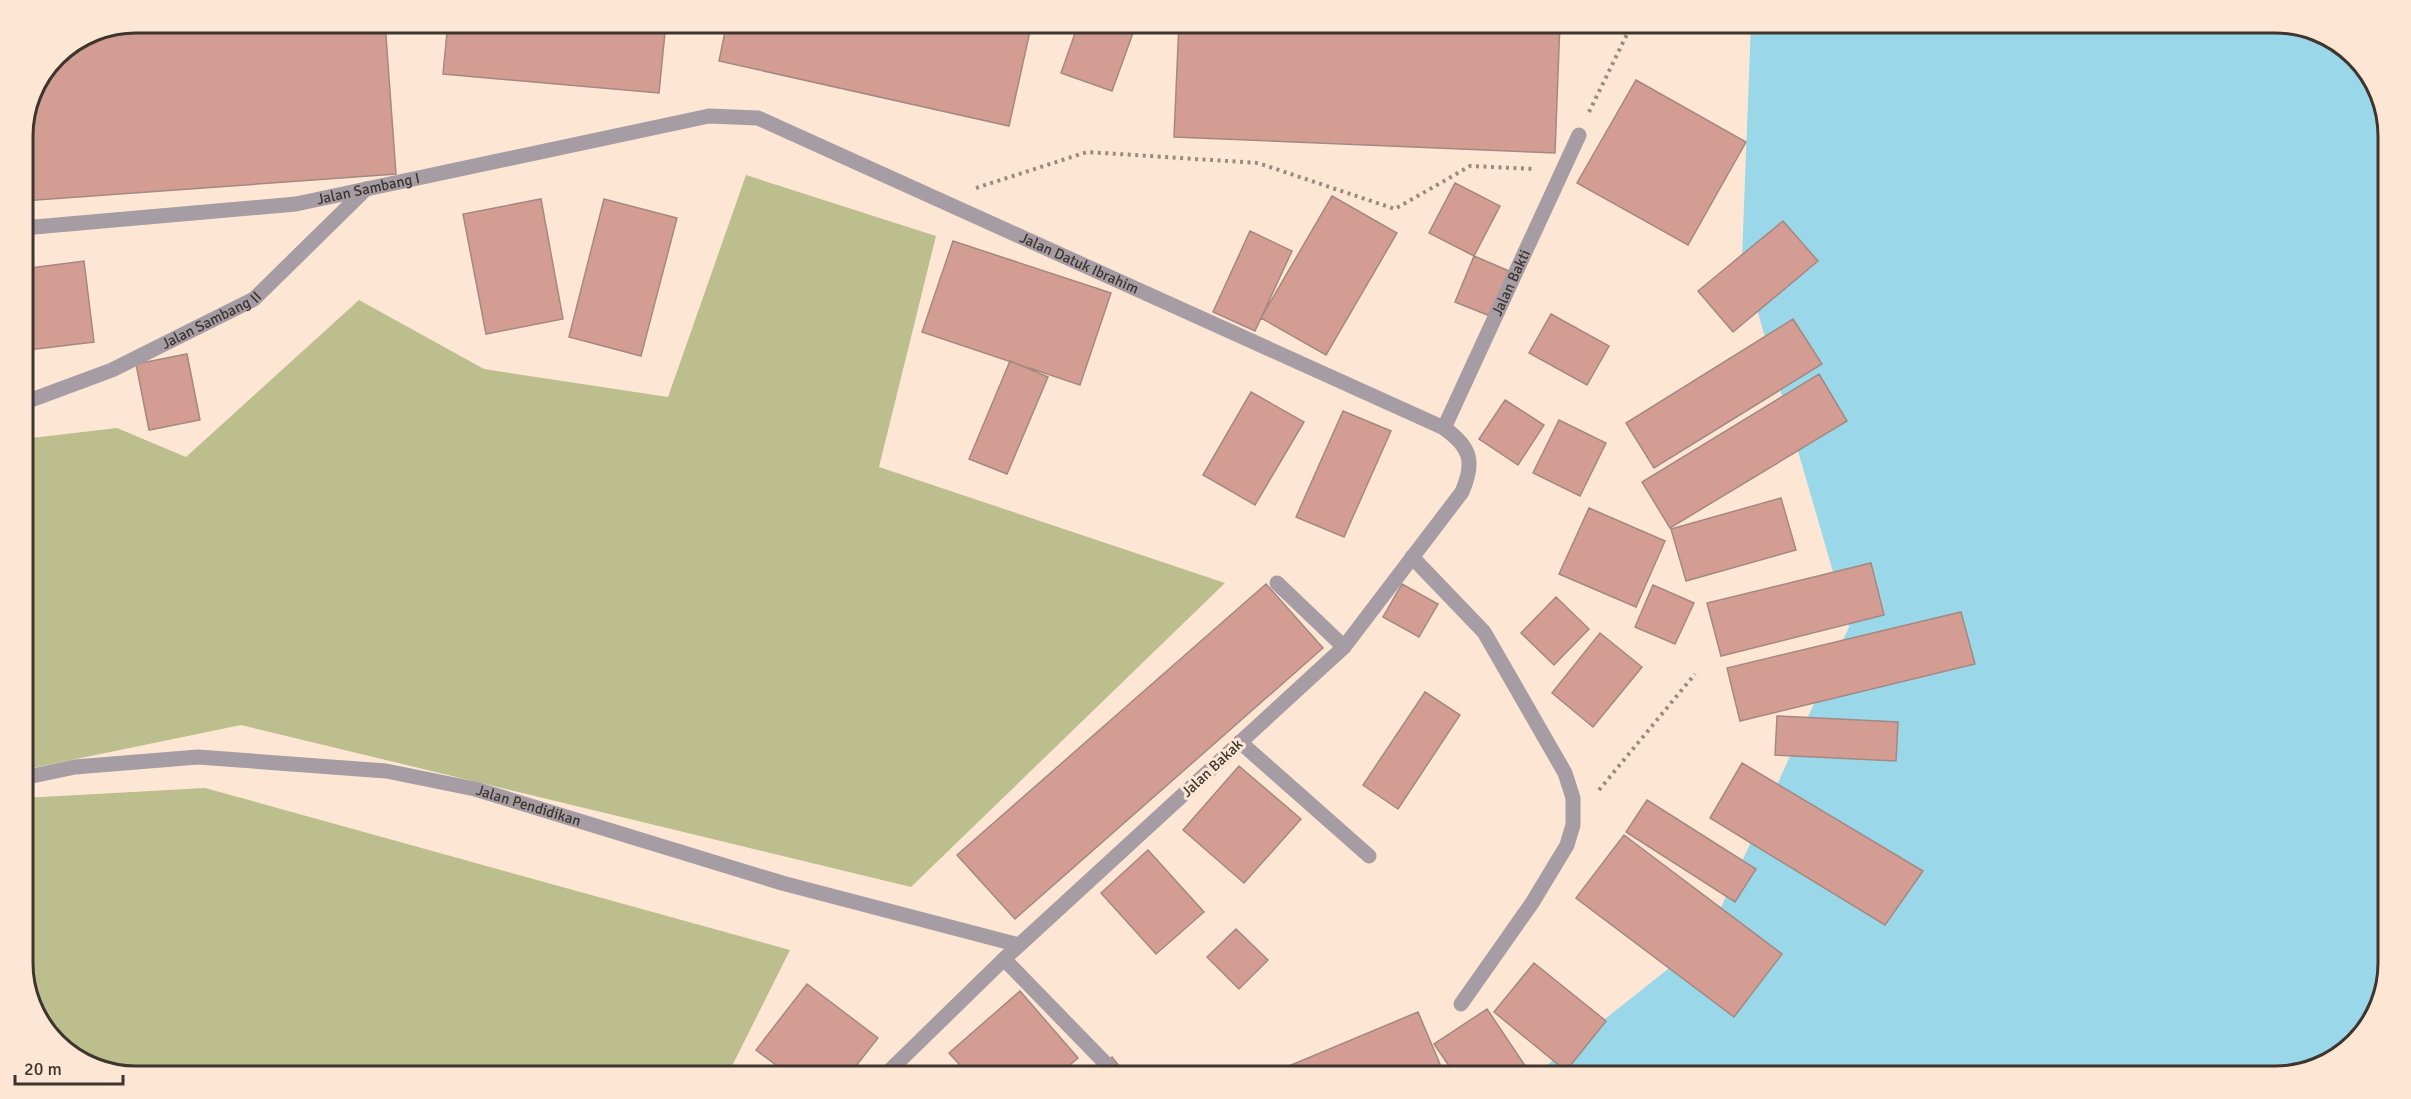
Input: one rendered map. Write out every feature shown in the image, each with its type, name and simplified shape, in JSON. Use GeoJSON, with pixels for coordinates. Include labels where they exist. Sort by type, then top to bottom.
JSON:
{"type":"FeatureCollection","features":[{"type":"Feature","properties":{"kind":"street","name":"Jalan Sambang I"},"geometry":{"type":"LineString","coordinates":[[33,227],[296,204],[710,116]]}},
{"type":"Feature","properties":{"kind":"street","name":"Jalan Datuk Ibrahim"},"geometry":{"type":"LineString","coordinates":[[710,116],[758,118],[1444,428]]}},
{"type":"Feature","properties":{"kind":"street","name":"Jalan Bakti"},"geometry":{"type":"LineString","coordinates":[[1444,428],[1579,135]]}},
{"type":"Feature","properties":{"kind":"street","name":"Jalan Sambang II"},"geometry":{"type":"LineString","coordinates":[[33,399],[112,370],[254,299],[366,189]]}},
{"type":"Feature","properties":{"kind":"street","name":"Jalan Bakak"},"geometry":{"type":"LineString","coordinates":[[895,1066],[1004,959],[1344,646],[1462,492],[1470,475],[1467,450],[1457,437],[1444,428]]}},
{"type":"Feature","properties":{"kind":"street"},"geometry":{"type":"LineString","coordinates":[[1412,557],[1484,632],[1565,773],[1573,798],[1573,825],[1567,845],[1532,903],[1461,1004]]}},
{"type":"Feature","properties":{"kind":"street"},"geometry":{"type":"LineString","coordinates":[[1277,583],[1344,646]]}},
{"type":"Feature","properties":{"kind":"street"},"geometry":{"type":"LineString","coordinates":[[1240,742],[1369,856]]}},
{"type":"Feature","properties":{"kind":"street","name":"Jalan Pendidikan"},"geometry":{"type":"LineString","coordinates":[[33,776],[75,767],[198,757],[386,771],[475,789],[782,883],[1019,945]]}},
{"type":"Feature","properties":{"kind":"street"},"geometry":{"type":"LineString","coordinates":[[1004,959],[1108,1066]]}},
{"type":"Feature","properties":{"kind":"path"},"geometry":{"type":"LineString","coordinates":[[1579,135],[1628,33]]}},
{"type":"Feature","properties":{"kind":"path"},"geometry":{"type":"LineString","coordinates":[[938,200],[1088,152],[1258,163],[1395,209],[1470,166],[1563,170]]}},
{"type":"Feature","properties":{"kind":"path"},"geometry":{"type":"LineString","coordinates":[[1596,793],[1695,674]]}},
{"type":"Feature","properties":{"kind":"green space"},"geometry":{"type":"Polygon","coordinates":[[[746,175],[936,236],[879,467],[1225,583],[911,887],[241,725],[33,768],[33,438],[117,428],[186,457],[359,300],[484,369],[668,397],[746,175]]]}},
{"type":"Feature","properties":{"kind":"green space"},"geometry":{"type":"Polygon","coordinates":[[[205,788],[790,950],[732,1066],[136,1066],[116,1064],[85,1052],[63,1036],[47,1014],[35,983],[33,969],[33,797],[205,788]]]}},
{"type":"Feature","properties":{"kind":"water"},"geometry":{"type":"Polygon","coordinates":[[[1751,33],[2275,33],[2295,35],[2326,47],[2343,59],[2361,79],[2373,103],[2378,130],[2378,963],[2376,983],[2361,1020],[2332,1049],[2301,1062],[2275,1066],[1546,1066],[1707,938],[1849,627],[1742,258],[1751,33]]]}},
{"type":"Feature","properties":{"kind":"building"},"geometry":{"type":"Polygon","coordinates":[[[136,33],[386,33],[396,174],[33,200],[33,130],[44,91],[54,73],[85,47],[116,35],[136,33]]]}},
{"type":"Feature","properties":{"kind":"building"},"geometry":{"type":"Polygon","coordinates":[[[447,33],[665,33],[659,93],[443,74],[447,33]]]}},
{"type":"Feature","properties":{"kind":"building"},"geometry":{"type":"Polygon","coordinates":[[[725,33],[1030,33],[1009,126],[719,61],[725,33]]]}},
{"type":"Feature","properties":{"kind":"building"},"geometry":{"type":"Polygon","coordinates":[[[1075,33],[1133,33],[1112,91],[1061,73],[1075,33]]]}},
{"type":"Feature","properties":{"kind":"building"},"geometry":{"type":"Polygon","coordinates":[[[1179,33],[1560,33],[1555,153],[1174,137],[1179,33]]]}},
{"type":"Feature","properties":{"kind":"building"},"geometry":{"type":"Polygon","coordinates":[[[1636,80],[1746,142],[1688,245],[1577,183],[1636,80]]]}},
{"type":"Feature","properties":{"kind":"building"},"geometry":{"type":"Polygon","coordinates":[[[1455,183],[1500,206],[1474,256],[1429,233],[1455,183]]]}},
{"type":"Feature","properties":{"kind":"building"},"geometry":{"type":"Polygon","coordinates":[[[1332,196],[1397,233],[1326,355],[1261,318],[1332,196]]]}},
{"type":"Feature","properties":{"kind":"building"},"geometry":{"type":"Polygon","coordinates":[[[541,199],[563,319],[486,334],[463,214],[541,199]]]}},
{"type":"Feature","properties":{"kind":"building"},"geometry":{"type":"Polygon","coordinates":[[[604,199],[677,218],[641,356],[569,337],[604,199]]]}},
{"type":"Feature","properties":{"kind":"building"},"geometry":{"type":"Polygon","coordinates":[[[1783,221],[1818,261],[1733,332],[1698,291],[1783,221]]]}},
{"type":"Feature","properties":{"kind":"building"},"geometry":{"type":"Polygon","coordinates":[[[1250,231],[1292,251],[1255,331],[1213,312],[1250,231]]]}},
{"type":"Feature","properties":{"kind":"building"},"geometry":{"type":"Polygon","coordinates":[[[953,241],[1111,293],[1080,385],[922,332],[953,241]]]}},
{"type":"Feature","properties":{"kind":"building"},"geometry":{"type":"Polygon","coordinates":[[[1474,256],[1509,271],[1490,316],[1455,302],[1474,256]]]}},
{"type":"Feature","properties":{"kind":"building"},"geometry":{"type":"Polygon","coordinates":[[[84,261],[94,342],[33,349],[33,268],[84,261]]]}},
{"type":"Feature","properties":{"kind":"building"},"geometry":{"type":"Polygon","coordinates":[[[1551,314],[1609,346],[1587,385],[1529,353],[1551,314]]]}},
{"type":"Feature","properties":{"kind":"building"},"geometry":{"type":"Polygon","coordinates":[[[1793,319],[1822,364],[1654,468],[1626,423],[1793,319]]]}},
{"type":"Feature","properties":{"kind":"building"},"geometry":{"type":"Polygon","coordinates":[[[187,354],[200,420],[149,430],[136,364],[187,354]]]}},
{"type":"Feature","properties":{"kind":"building"},"geometry":{"type":"Polygon","coordinates":[[[1010,361],[1048,377],[1007,474],[969,459],[1010,361]]]}},
{"type":"Feature","properties":{"kind":"building"},"geometry":{"type":"Polygon","coordinates":[[[1819,374],[1847,421],[1670,528],[1642,482],[1819,374]]]}},
{"type":"Feature","properties":{"kind":"building"},"geometry":{"type":"Polygon","coordinates":[[[1251,392],[1304,422],[1255,505],[1203,475],[1251,392]]]}},
{"type":"Feature","properties":{"kind":"building"},"geometry":{"type":"Polygon","coordinates":[[[1505,400],[1544,425],[1518,465],[1479,439],[1505,400]]]}},
{"type":"Feature","properties":{"kind":"building"},"geometry":{"type":"Polygon","coordinates":[[[1343,411],[1391,431],[1344,537],[1296,517],[1343,411]]]}},
{"type":"Feature","properties":{"kind":"building"},"geometry":{"type":"Polygon","coordinates":[[[1559,420],[1606,443],[1580,496],[1533,473],[1559,420]]]}},
{"type":"Feature","properties":{"kind":"building"},"geometry":{"type":"Polygon","coordinates":[[[1781,498],[1796,550],[1686,581],[1671,529],[1781,498]]]}},
{"type":"Feature","properties":{"kind":"building"},"geometry":{"type":"Polygon","coordinates":[[[1589,508],[1665,541],[1636,607],[1559,574],[1589,508]]]}},
{"type":"Feature","properties":{"kind":"building"},"geometry":{"type":"Polygon","coordinates":[[[1871,563],[1884,615],[1721,656],[1707,603],[1871,563]]]}},
{"type":"Feature","properties":{"kind":"building"},"geometry":{"type":"Polygon","coordinates":[[[1266,584],[1323,648],[1015,919],[957,855],[1266,584]]]}},
{"type":"Feature","properties":{"kind":"building"},"geometry":{"type":"Polygon","coordinates":[[[1402,584],[1438,604],[1419,637],[1383,617],[1402,584]]]}},
{"type":"Feature","properties":{"kind":"building"},"geometry":{"type":"Polygon","coordinates":[[[1653,585],[1694,603],[1675,644],[1635,627],[1653,585]]]}},
{"type":"Feature","properties":{"kind":"building"},"geometry":{"type":"Polygon","coordinates":[[[1556,597],[1589,629],[1554,665],[1521,633],[1556,597]]]}},
{"type":"Feature","properties":{"kind":"building"},"geometry":{"type":"Polygon","coordinates":[[[1961,612],[1975,664],[1740,721],[1727,668],[1961,612]]]}},
{"type":"Feature","properties":{"kind":"building"},"geometry":{"type":"Polygon","coordinates":[[[1600,633],[1642,667],[1593,727],[1552,693],[1600,633]]]}},
{"type":"Feature","properties":{"kind":"building"},"geometry":{"type":"Polygon","coordinates":[[[1425,692],[1460,715],[1398,809],[1363,785],[1425,692]]]}},
{"type":"Feature","properties":{"kind":"building"},"geometry":{"type":"Polygon","coordinates":[[[1777,716],[1898,722],[1896,761],[1775,755],[1777,716]]]}},
{"type":"Feature","properties":{"kind":"building"},"geometry":{"type":"Polygon","coordinates":[[[1742,763],[1923,871],[1885,925],[1710,818],[1742,763]]]}},
{"type":"Feature","properties":{"kind":"building"},"geometry":{"type":"Polygon","coordinates":[[[1239,766],[1301,819],[1244,883],[1183,830],[1239,766]]]}},
{"type":"Feature","properties":{"kind":"building"},"geometry":{"type":"Polygon","coordinates":[[[1647,800],[1756,869],[1735,902],[1626,832],[1647,800]]]}},
{"type":"Feature","properties":{"kind":"building"},"geometry":{"type":"Polygon","coordinates":[[[1624,835],[1782,954],[1734,1017],[1576,898],[1624,835]]]}},
{"type":"Feature","properties":{"kind":"building"},"geometry":{"type":"Polygon","coordinates":[[[1148,850],[1204,912],[1156,954],[1101,893],[1148,850]]]}},
{"type":"Feature","properties":{"kind":"building"},"geometry":{"type":"Polygon","coordinates":[[[1236,929],[1268,960],[1239,989],[1207,957],[1236,929]]]}},
{"type":"Feature","properties":{"kind":"building"},"geometry":{"type":"Polygon","coordinates":[[[1534,963],[1606,1021],[1570,1066],[1560,1066],[1494,1012],[1534,963]]]}},
{"type":"Feature","properties":{"kind":"building"},"geometry":{"type":"Polygon","coordinates":[[[807,984],[878,1038],[856,1066],[778,1066],[756,1050],[807,984]]]}},
{"type":"Feature","properties":{"kind":"building"},"geometry":{"type":"Polygon","coordinates":[[[1020,991],[1078,1058],[1069,1066],[961,1066],[949,1053],[1020,991]]]}},
{"type":"Feature","properties":{"kind":"building"},"geometry":{"type":"Polygon","coordinates":[[[1487,1009],[1525,1066],[1449,1066],[1434,1044],[1487,1009]]]}},
{"type":"Feature","properties":{"kind":"building"},"geometry":{"type":"Polygon","coordinates":[[[1418,1012],[1441,1066],[1289,1066],[1418,1012]]]}},
{"type":"Feature","properties":{"kind":"building"},"geometry":{"type":"Polygon","coordinates":[[[1112,1057],[1119,1066],[1100,1066],[1112,1057]]]}}]}
